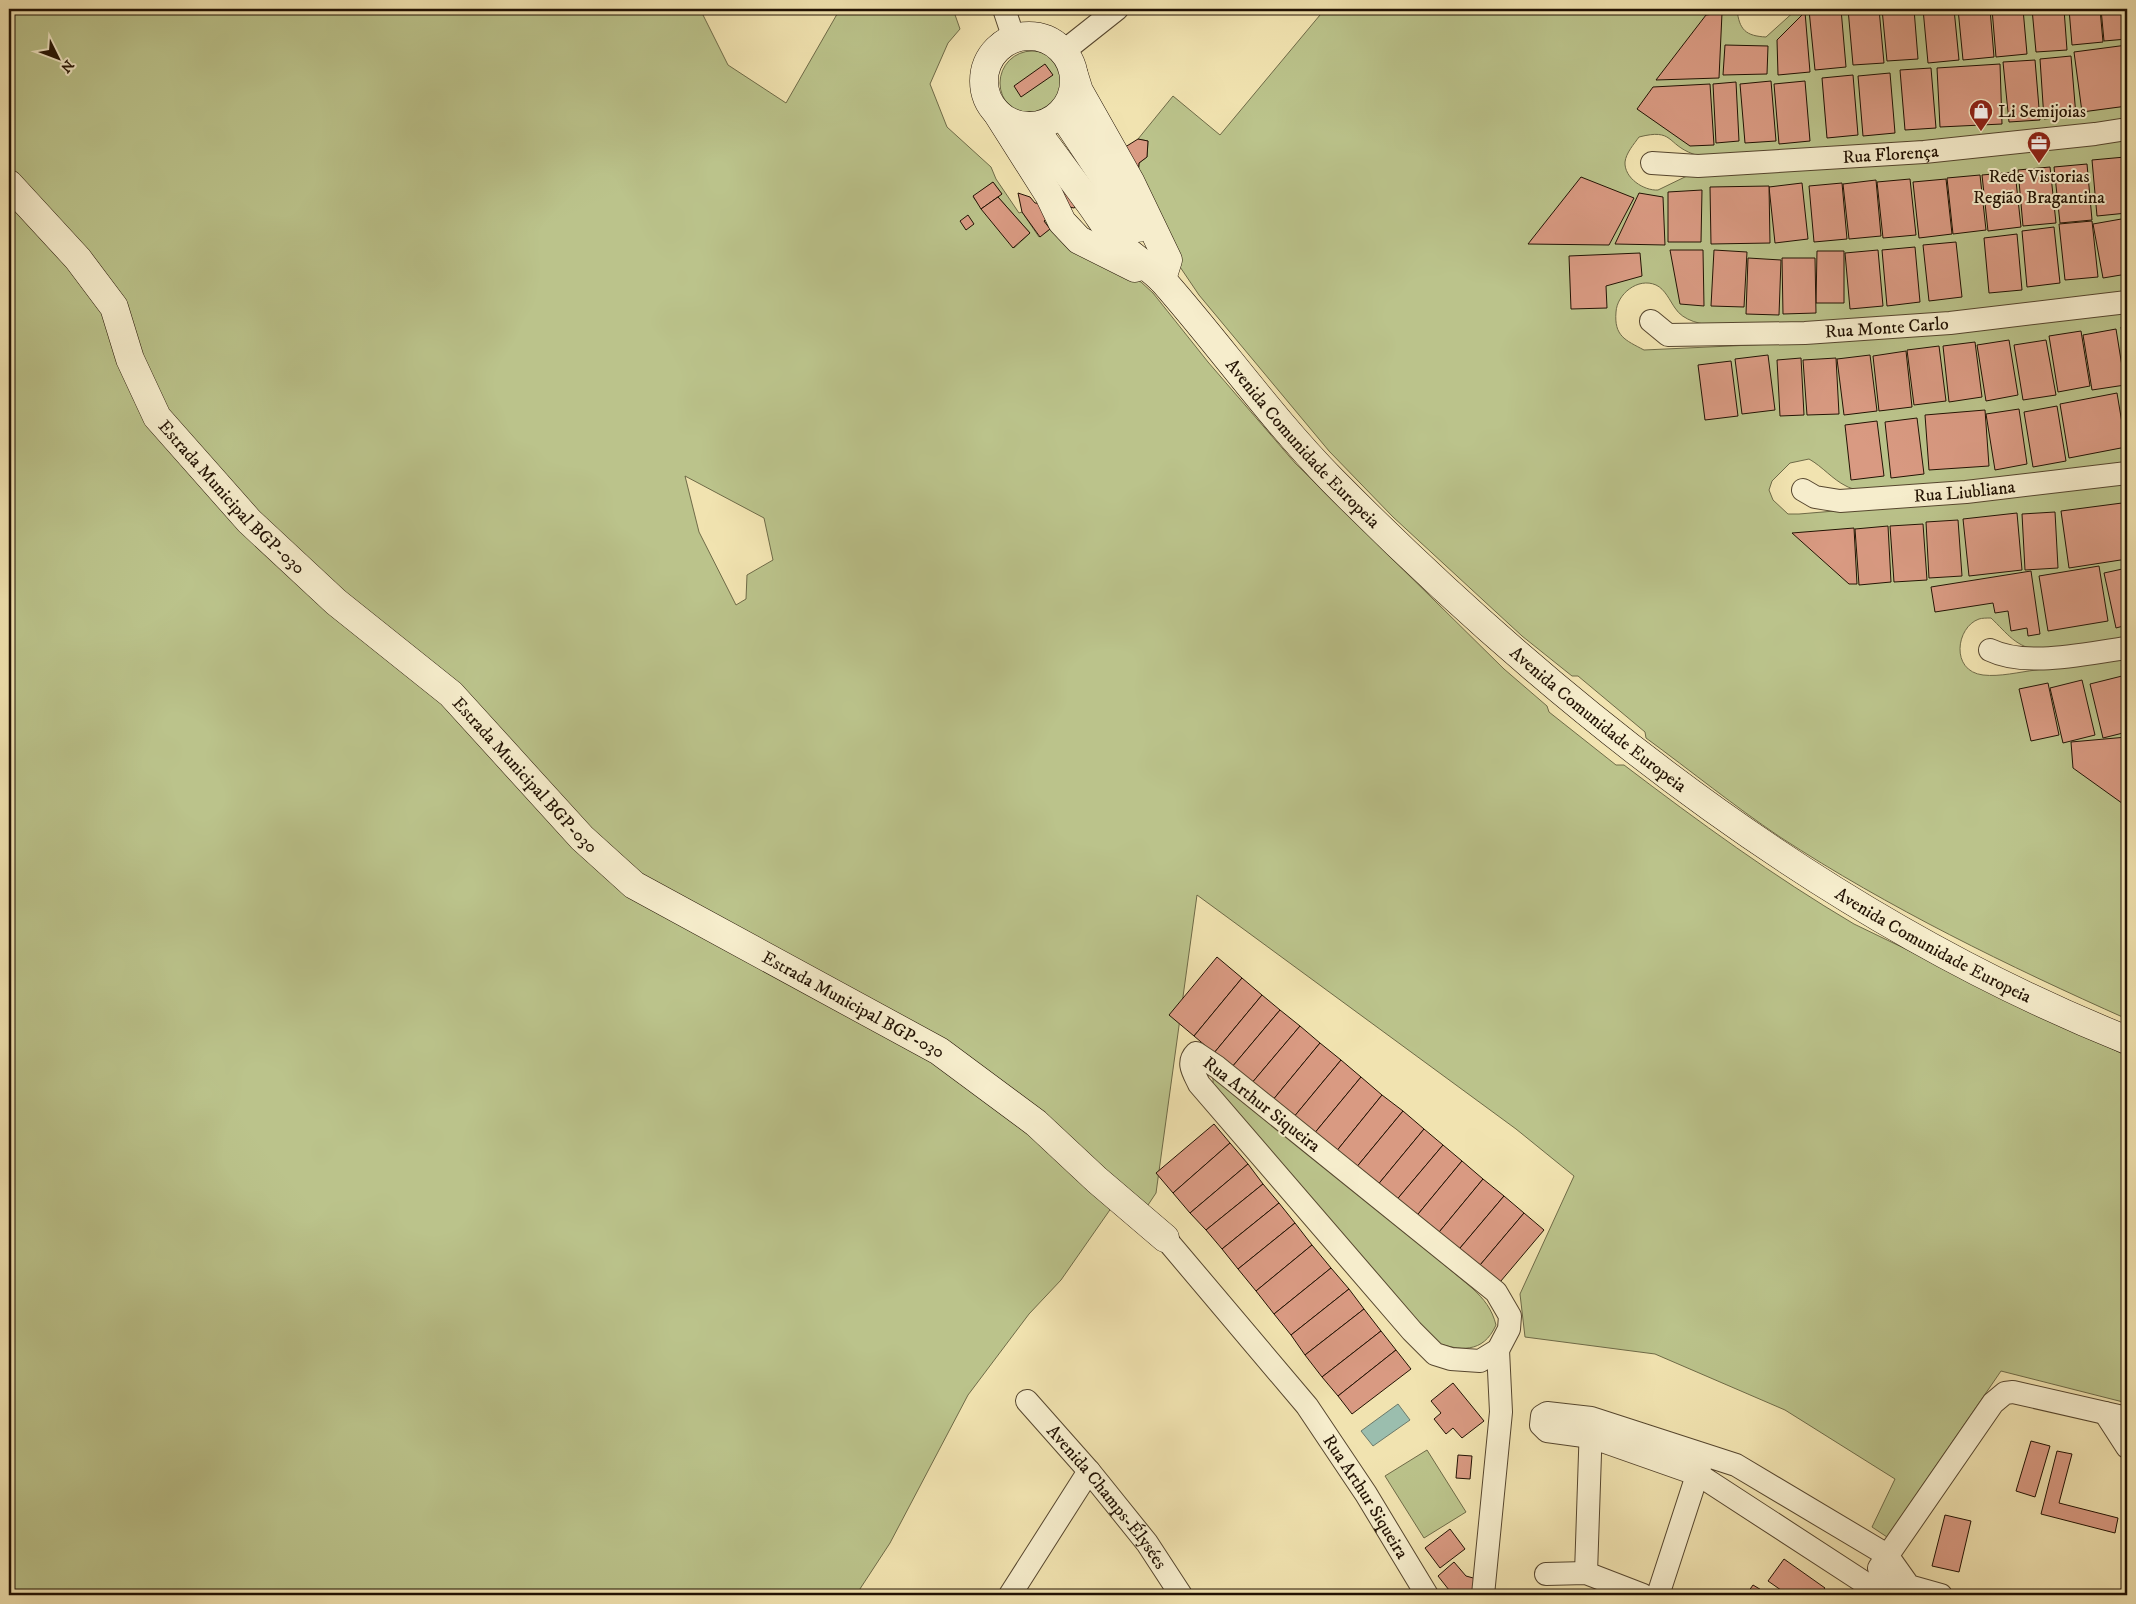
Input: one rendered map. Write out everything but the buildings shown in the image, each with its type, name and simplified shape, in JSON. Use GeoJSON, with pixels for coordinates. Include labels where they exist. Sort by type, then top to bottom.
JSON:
{"type":"FeatureCollection","features":[{"type":"Feature","properties":{"kind":"street"},"geometry":{"type":"LineString","coordinates":[[1004,9],[1014,39]]}},
{"type":"Feature","properties":{"kind":"street"},"geometry":{"type":"LineString","coordinates":[[1032,169],[1044,125],[1071,99],[1069,63],[1116,9]]}},
{"type":"Feature","properties":{"kind":"street"},"geometry":{"type":"LineString","coordinates":[[1044,125],[1018,125],[1006,120],[996,112],[988,100],[984,86],[985,71],[991,57],[1001,46],[1014,39],[1028,36],[1041,37],[1054,43],[1069,63],[1079,91],[1132,183],[1168,260],[1162,279]]}},
{"type":"Feature","properties":{"kind":"street","name":"Avenida Comunidade Europeia"},"geometry":{"type":"LineString","coordinates":[[996,112],[1049,194],[1062,222],[1079,240],[1111,248],[1162,279]]}},
{"type":"Feature","properties":{"kind":"street","name":"Avenida Comunidade Europeia"},"geometry":{"type":"LineString","coordinates":[[1044,125],[1147,242],[1162,279],[1296,441],[1331,479],[1457,599],[1530,665],[1599,721],[1747,835],[1853,902],[1988,976],[2067,1015],[2127,1040]]}},
{"type":"Feature","properties":{"kind":"street","name":"Avenida Comunidade Europeia"},"geometry":{"type":"LineString","coordinates":[[1044,125],[1111,248]]}},
{"type":"Feature","properties":{"kind":"street","name":"Rua Florença"},"geometry":{"type":"LineString","coordinates":[[1652,163],[1698,166],[1924,152],[2127,129]]}},
{"type":"Feature","properties":{"kind":"street","name":"Estrada Municipal BGP-030"},"geometry":{"type":"LineString","coordinates":[[9,184],[78,259],[114,307],[130,358],[157,417],[249,521],[336,602],[451,694],[582,838],[634,885],[939,1051],[1036,1123],[1097,1180],[1165,1238]]}},
{"type":"Feature","properties":{"kind":"street"},"geometry":{"type":"LineString","coordinates":[[1111,248],[1133,237],[1147,242]]}},
{"type":"Feature","properties":{"kind":"street","name":"Rua Monte Carlo"},"geometry":{"type":"LineString","coordinates":[[1652,321],[1668,335],[1805,333],[1950,322],[2127,302]]}},
{"type":"Feature","properties":{"kind":"street","name":"Rua Liubliana"},"geometry":{"type":"LineString","coordinates":[[1803,490],[1814,497],[1840,501],[1966,492],[2127,473]]}},
{"type":"Feature","properties":{"kind":"street"},"geometry":{"type":"LineString","coordinates":[[1990,650],[2002,656],[2039,659],[2127,648]]}},
{"type":"Feature","properties":{"kind":"street","name":"Rua Arthur Siqueira"},"geometry":{"type":"LineString","coordinates":[[1483,1595],[1501,1412],[1498,1350],[1509,1329],[1510,1316],[1496,1292],[1217,1067],[1196,1053],[1192,1057],[1190,1064],[1200,1084],[1412,1331],[1435,1354],[1451,1359],[1480,1361],[1498,1350]]}},
{"type":"Feature","properties":{"kind":"street","name":"Rua Arthur Siqueira"},"geometry":{"type":"LineString","coordinates":[[1165,1238],[1307,1406],[1366,1494],[1427,1595]]}},
{"type":"Feature","properties":{"kind":"street"},"geometry":{"type":"LineString","coordinates":[[1864,1590],[1998,1398],[2013,1392],[2127,1418]]}},
{"type":"Feature","properties":{"kind":"street","name":"Avenida Champs-Élysées"},"geometry":{"type":"LineString","coordinates":[[1027,1401],[1089,1471],[1147,1543],[1182,1595]]}},
{"type":"Feature","properties":{"kind":"street"},"geometry":{"type":"LineString","coordinates":[[2105,1413],[2127,1447]]}},
{"type":"Feature","properties":{"kind":"street"},"geometry":{"type":"LineString","coordinates":[[1586,1573],[1591,1428],[1701,1465],[1780,1528],[1864,1590],[1909,1586],[1941,1595]]}},
{"type":"Feature","properties":{"kind":"street"},"geometry":{"type":"LineString","coordinates":[[1701,1465],[1736,1464],[1887,1555],[1909,1586]]}},
{"type":"Feature","properties":{"kind":"street"},"geometry":{"type":"LineString","coordinates":[[1658,1595],[1701,1465]]}},
{"type":"Feature","properties":{"kind":"street"},"geometry":{"type":"LineString","coordinates":[[1010,1595],[1089,1471]]}},
{"type":"Feature","properties":{"kind":"street"},"geometry":{"type":"LineString","coordinates":[[1780,1528],[1797,1502]]}},
{"type":"Feature","properties":{"kind":"street"},"geometry":{"type":"LineString","coordinates":[[1546,1574],[1586,1573],[1643,1595]]}},
{"type":"Feature","properties":{"kind":"green space"},"geometry":{"type":"Polygon","coordinates":[[[9,9],[700,9],[728,65],[786,103],[840,9],[953,9],[960,29],[948,43],[930,84],[947,127],[991,167],[996,179],[1019,213],[1022,212],[1039,237],[1050,229],[1044,221],[1049,217],[1113,266],[1141,282],[1153,293],[1208,362],[1295,463],[1504,669],[1547,706],[1549,712],[1616,765],[1624,765],[1737,848],[1794,887],[1854,924],[2127,1056],[2127,1403],[2001,1371],[1887,1537],[1872,1527],[1895,1479],[1785,1410],[1655,1354],[1525,1337],[1520,1294],[1574,1176],[1516,1129],[1197,895],[1156,1193],[1136,1223],[1114,1204],[1061,1280],[1029,1314],[968,1395],[890,1543],[856,1595],[9,1595],[9,9]],[[993,182],[973,197],[1014,248],[1030,233],[998,197],[1002,194],[993,182]],[[685,476],[699,532],[736,605],[746,599],[747,575],[773,560],[764,518],[685,476]]]}},
{"type":"Feature","properties":{"kind":"green space"},"geometry":{"type":"Polygon","coordinates":[[[1325,9],[1737,9],[1740,22],[1745,31],[1753,35],[1766,37],[1797,9],[2127,9],[2127,120],[2044,131],[1712,158],[1695,155],[1684,150],[1669,138],[1658,134],[1639,137],[1625,162],[1631,178],[1641,186],[1658,190],[1689,175],[2127,139],[2127,292],[1910,316],[1811,325],[1761,326],[1711,325],[1693,321],[1678,312],[1665,292],[1659,287],[1649,283],[1642,283],[1624,293],[1617,305],[1616,320],[1617,327],[1622,336],[1644,350],[1795,343],[2127,311],[2127,465],[1870,492],[1846,486],[1809,459],[1790,463],[1772,481],[1769,490],[1773,500],[1788,514],[1799,514],[2001,497],[2127,483],[2127,638],[2040,650],[2032,649],[2018,643],[1991,618],[1985,618],[1971,624],[1965,631],[1961,639],[1960,648],[1961,658],[1965,666],[1972,672],[1983,675],[2010,674],[2127,656],[2127,1019],[1994,957],[1863,888],[1780,837],[1646,738],[1645,732],[1578,676],[1572,676],[1522,636],[1393,517],[1329,451],[1199,295],[1176,261],[1138,177],[1139,163],[1147,157],[1148,141],[1138,139],[1173,96],[1220,135],[1325,9]]]}},
{"type":"Feature","properties":{"kind":"green space"},"geometry":{"type":"Polygon","coordinates":[[[1032,51],[1050,57],[1058,65],[1064,83],[1058,101],[1050,109],[1032,115],[1014,109],[1006,101],[1000,83],[1006,65],[1014,57],[1032,51]]]}},
{"type":"Feature","properties":{"kind":"green space"},"geometry":{"type":"Polygon","coordinates":[[[1213,1078],[1221,1078],[1476,1292],[1490,1309],[1494,1319],[1496,1325],[1491,1334],[1478,1345],[1470,1348],[1453,1347],[1434,1342],[1213,1083],[1213,1078]]]}},
{"type":"Feature","properties":{"kind":"green space"},"geometry":{"type":"Polygon","coordinates":[[[1427,1450],[1466,1512],[1424,1538],[1385,1476],[1427,1450]]]}},
{"type":"Feature","properties":{"kind":"shaded area"},"geometry":{"type":"Polygon","coordinates":[[[1398,1404],[1410,1420],[1373,1446],[1361,1431],[1398,1404]]]}},
{"type":"Feature","properties":{"kind":"place","name":"Li Semijoias"},"geometry":{"type":"Point","coordinates":[1981,132]}},
{"type":"Feature","properties":{"kind":"place","name":"Rede Vistorias Região Bragantina"},"geometry":{"type":"Point","coordinates":[2039,164]}}]}
